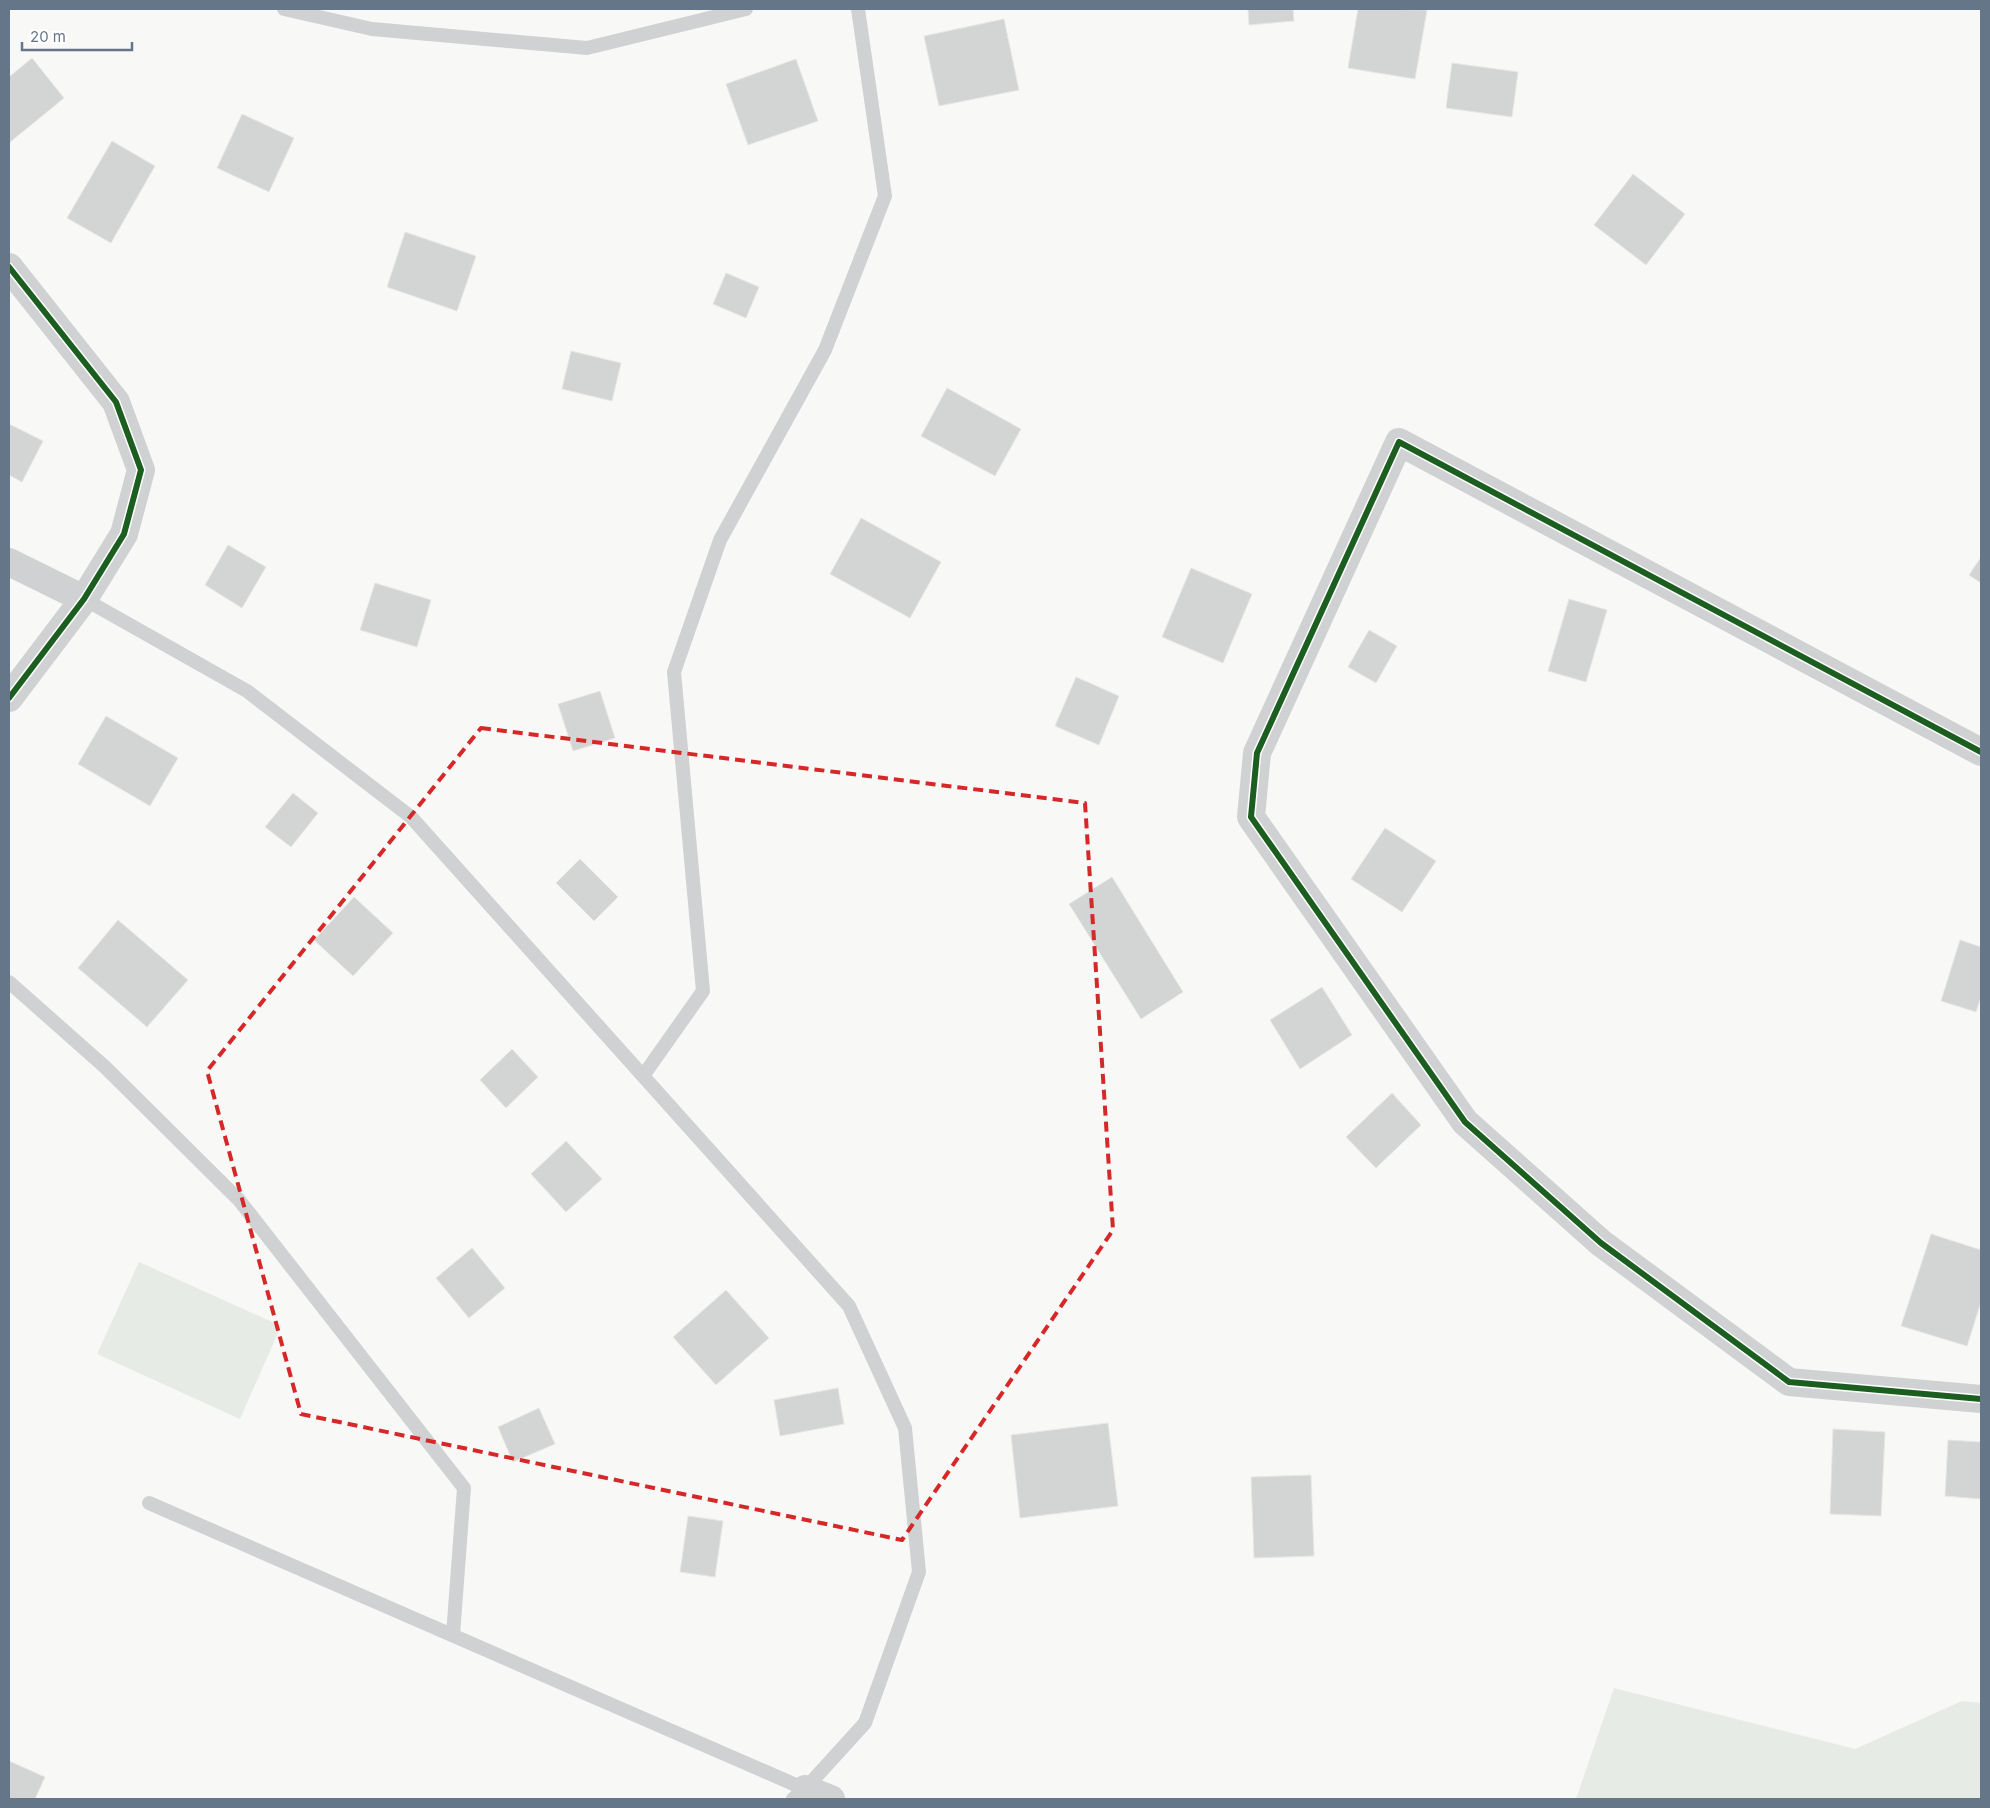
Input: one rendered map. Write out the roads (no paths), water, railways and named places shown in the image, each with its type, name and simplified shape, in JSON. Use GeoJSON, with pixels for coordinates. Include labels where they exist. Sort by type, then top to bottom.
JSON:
{"type":"FeatureCollection","features":[{"type":"Feature","properties":{"kind":"street"},"geometry":{"type":"LineString","coordinates":[[9,267],[116,402],[141,470],[124,534],[84,599],[9,698]]}},
{"type":"Feature","properties":{"kind":"street"},"geometry":{"type":"LineString","coordinates":[[1981,752],[1399,442],[1257,753],[1251,817],[1465,1122],[1601,1243],[1789,1382],[1981,1399]]}},
{"type":"Feature","properties":{"kind":"street"},"geometry":{"type":"LineString","coordinates":[[9,562],[84,599]]}},
{"type":"Feature","properties":{"kind":"street"},"geometry":{"type":"LineString","coordinates":[[799,1794],[831,1799]]}},
{"type":"Feature","properties":{"kind":"lane"},"geometry":{"type":"LineString","coordinates":[[284,9],[372,29],[587,48],[746,9]]}},
{"type":"Feature","properties":{"kind":"lane"},"geometry":{"type":"LineString","coordinates":[[642,1076],[703,991],[674,672],[720,540],[825,350],[885,196],[858,9]]}},
{"type":"Feature","properties":{"kind":"lane"},"geometry":{"type":"LineString","coordinates":[[84,599],[247,691],[411,817],[849,1306],[905,1428],[919,1572],[865,1723],[799,1794],[453,1635],[148,1503]]}},
{"type":"Feature","properties":{"kind":"lane"},"geometry":{"type":"LineString","coordinates":[[9,982],[106,1067],[238,1200],[464,1488],[453,1635]]}}]}
